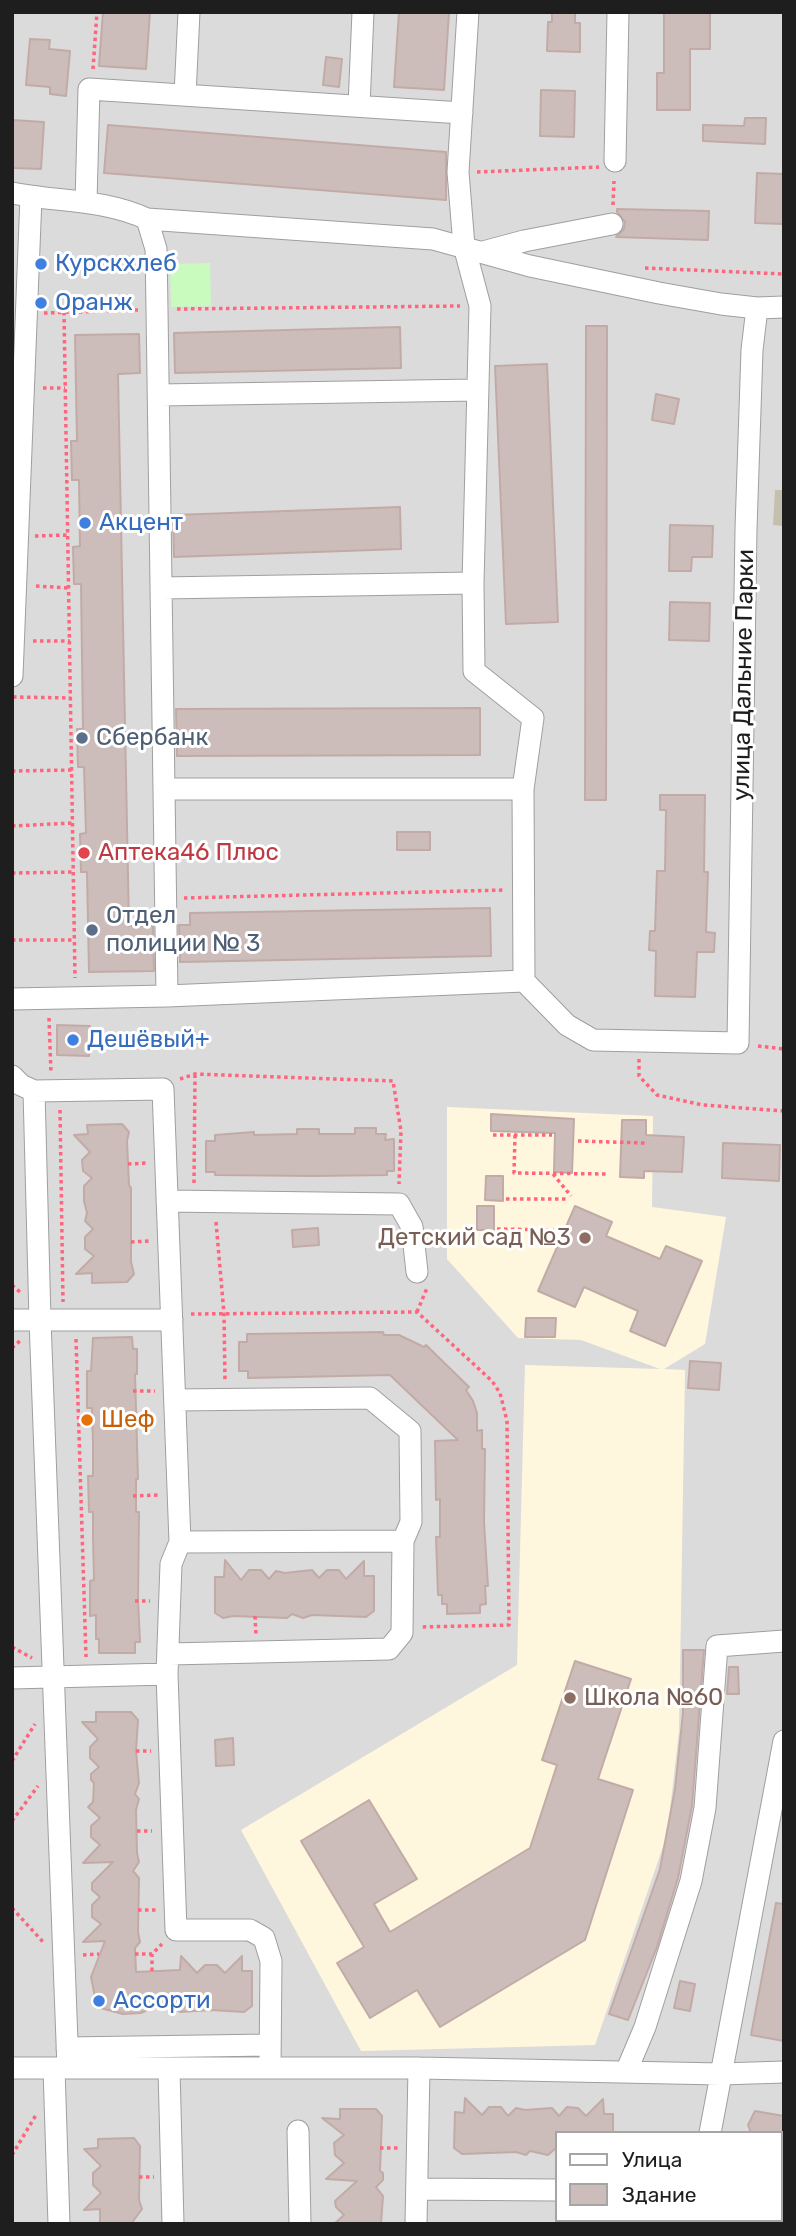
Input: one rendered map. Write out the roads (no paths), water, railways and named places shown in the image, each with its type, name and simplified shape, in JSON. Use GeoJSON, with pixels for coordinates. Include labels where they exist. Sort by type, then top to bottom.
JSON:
{"type":"FeatureCollection","features":[{"type":"Feature","properties":{"kind":"street"},"geometry":{"type":"LineString","coordinates":[[185,95],[189,12]]}},
{"type":"Feature","properties":{"kind":"street"},"geometry":{"type":"LineString","coordinates":[[359,106],[363,12]]}},
{"type":"Feature","properties":{"kind":"street"},"geometry":{"type":"LineString","coordinates":[[12,999],[167,996],[524,981],[523,789],[533,718],[474,671],[473,583],[480,306],[474,249],[458,172],[468,12]]}},
{"type":"Feature","properties":{"kind":"street"},"geometry":{"type":"LineString","coordinates":[[610,169],[618,12]]}},
{"type":"Feature","properties":{"kind":"street"},"geometry":{"type":"LineString","coordinates":[[86,202],[89,89],[463,113]]}},
{"type":"Feature","properties":{"kind":"street"},"geometry":{"type":"LineString","coordinates":[[12,676],[27,313],[22,195],[86,202],[131,212],[148,219],[433,239],[530,266],[627,287],[721,304],[757,308],[784,307]]}},
{"type":"Feature","properties":{"kind":"street"},"geometry":{"type":"LineString","coordinates":[[148,219],[156,249],[167,996]]}},
{"type":"Feature","properties":{"kind":"street"},"geometry":{"type":"LineString","coordinates":[[474,249],[611,224]]}},
{"type":"Feature","properties":{"kind":"street","name":"улица Дальние Парки"},"geometry":{"type":"LineString","coordinates":[[524,981],[568,1025],[593,1040],[738,1043],[746,529],[752,350],[757,308]]}},
{"type":"Feature","properties":{"kind":"street"},"geometry":{"type":"LineString","coordinates":[[159,395],[477,390]]}},
{"type":"Feature","properties":{"kind":"street"},"geometry":{"type":"LineString","coordinates":[[161,588],[473,583]]}},
{"type":"Feature","properties":{"kind":"street"},"geometry":{"type":"LineString","coordinates":[[164,789],[523,789]]}},
{"type":"Feature","properties":{"kind":"street"},"geometry":{"type":"LineString","coordinates":[[12,1076],[21,1085],[34,1091],[163,1089],[180,1542],[171,1564],[169,1664],[176,1930],[250,1930],[264,1938],[271,1961],[270,2067]]}},
{"type":"Feature","properties":{"kind":"street"},"geometry":{"type":"LineString","coordinates":[[34,1091],[64,1955],[59,2224]]}},
{"type":"Feature","properties":{"kind":"street"},"geometry":{"type":"LineString","coordinates":[[167,1201],[398,1204],[412,1227],[416,1272]]}},
{"type":"Feature","properties":{"kind":"street"},"geometry":{"type":"LineString","coordinates":[[12,1320],[172,1320]]}},
{"type":"Feature","properties":{"kind":"street"},"geometry":{"type":"LineString","coordinates":[[12,1678],[87,1676],[169,1664],[389,1649],[402,1633],[403,1541],[411,1522],[410,1431],[370,1398],[175,1400]]}},
{"type":"Feature","properties":{"kind":"street"},"geometry":{"type":"LineString","coordinates":[[180,1542],[403,1541]]}},
{"type":"Feature","properties":{"kind":"street"},"geometry":{"type":"LineString","coordinates":[[626,2073],[645,2027],[691,1881],[705,1808],[717,1646],[784,1641]]}},
{"type":"Feature","properties":{"kind":"street"},"geometry":{"type":"LineString","coordinates":[[710,2131],[784,1741]]}},
{"type":"Feature","properties":{"kind":"street"},"geometry":{"type":"LineString","coordinates":[[61,2067],[270,2045]]}},
{"type":"Feature","properties":{"kind":"street"},"geometry":{"type":"LineString","coordinates":[[12,2068],[270,2067],[721,2074],[784,2072]]}},
{"type":"Feature","properties":{"kind":"street"},"geometry":{"type":"LineString","coordinates":[[416,2224],[419,2068]]}},
{"type":"Feature","properties":{"kind":"street"},"geometry":{"type":"LineString","coordinates":[[169,2069],[173,2224]]}},
{"type":"Feature","properties":{"kind":"street"},"geometry":{"type":"LineString","coordinates":[[299,2131],[300,2224]]}},
{"type":"Feature","properties":{"kind":"street"},"geometry":{"type":"LineString","coordinates":[[417,2189],[554,2190]]}},
{"type":"Feature","properties":{"kind":"place","name":"Курскхлеб"},"geometry":{"type":"Point","coordinates":[41,264]}},
{"type":"Feature","properties":{"kind":"place","name":"Оранж"},"geometry":{"type":"Point","coordinates":[41,303]}},
{"type":"Feature","properties":{"kind":"place","name":"Акцент"},"geometry":{"type":"Point","coordinates":[85,523]}},
{"type":"Feature","properties":{"kind":"place","name":"Сбербанк"},"geometry":{"type":"Point","coordinates":[82,738]}},
{"type":"Feature","properties":{"kind":"place","name":"Аптека46 Плюс"},"geometry":{"type":"Point","coordinates":[84,853]}},
{"type":"Feature","properties":{"kind":"place","name":"Отдел полиции № 3"},"geometry":{"type":"Point","coordinates":[92,930]}},
{"type":"Feature","properties":{"kind":"place","name":"Дешёвый+"},"geometry":{"type":"Point","coordinates":[73,1040]}},
{"type":"Feature","properties":{"kind":"place","name":"Детский сад №3"},"geometry":{"type":"Point","coordinates":[585,1238]}},
{"type":"Feature","properties":{"kind":"place","name":"Шеф"},"geometry":{"type":"Point","coordinates":[87,1420]}},
{"type":"Feature","properties":{"kind":"place","name":"Школа №60"},"geometry":{"type":"Point","coordinates":[570,1698]}},
{"type":"Feature","properties":{"kind":"place","name":"Ассорти"},"geometry":{"type":"Point","coordinates":[99,2001]}}]}
